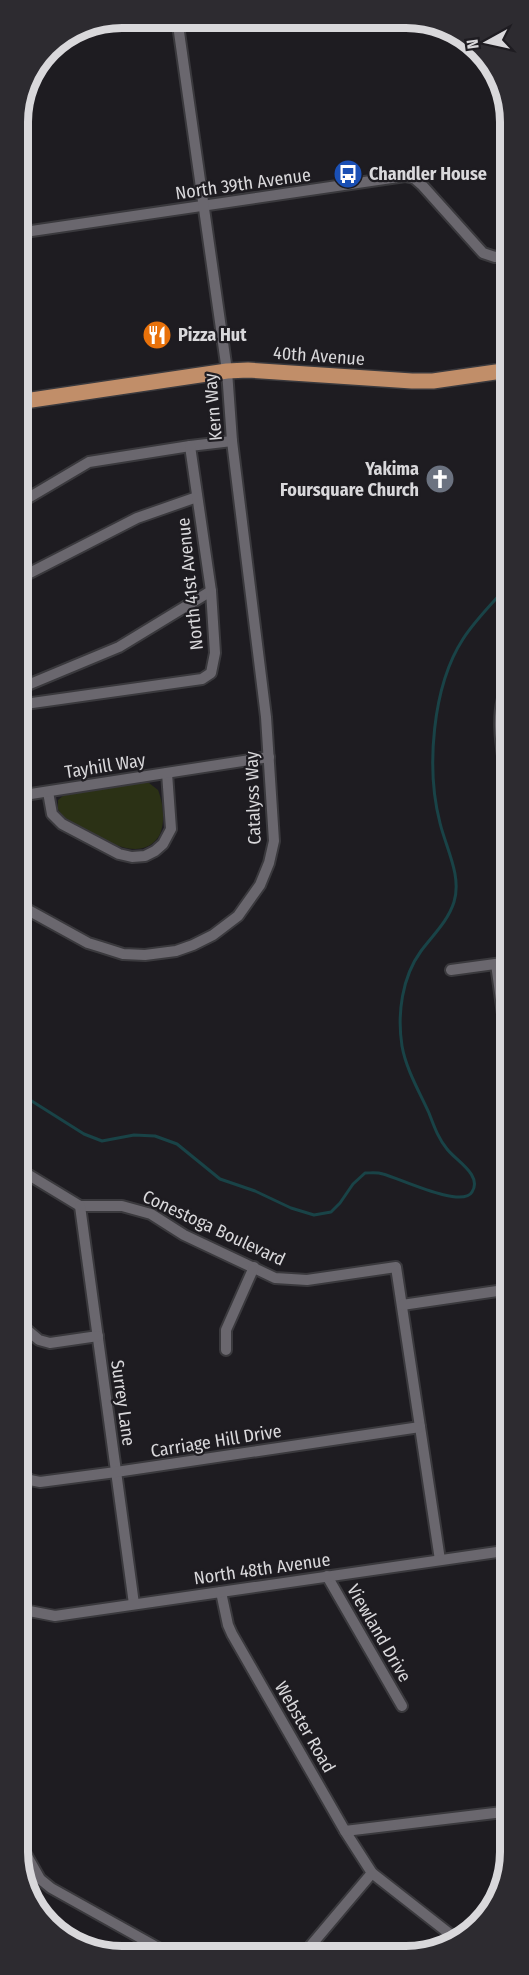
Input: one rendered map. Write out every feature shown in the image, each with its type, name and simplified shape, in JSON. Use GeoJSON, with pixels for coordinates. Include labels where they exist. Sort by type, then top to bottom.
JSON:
{"type":"FeatureCollection","features":[{"type":"Feature","properties":{"kind":"main road","name":"40th Avenue"},"geometry":{"type":"LineString","coordinates":[[29,400],[227,371],[249,370],[403,381],[434,381],[500,371]]}},
{"type":"Feature","properties":{"kind":"street","name":"Kern Way"},"geometry":{"type":"LineString","coordinates":[[178,28],[227,371],[232,441],[266,717]]}},
{"type":"Feature","properties":{"kind":"street","name":"North 39th Avenue"},"geometry":{"type":"LineString","coordinates":[[29,231],[405,176],[414,178],[422,185],[483,254],[500,256]]}},
{"type":"Feature","properties":{"kind":"street"},"geometry":{"type":"LineString","coordinates":[[29,497],[89,462],[232,441]]}},
{"type":"Feature","properties":{"kind":"street","name":"North 41st Avenue"},"geometry":{"type":"LineString","coordinates":[[29,704],[202,679],[211,673],[215,653],[211,591],[190,446]]}},
{"type":"Feature","properties":{"kind":"street"},"geometry":{"type":"LineString","coordinates":[[29,573],[137,518],[197,497]]}},
{"type":"Feature","properties":{"kind":"street"},"geometry":{"type":"LineString","coordinates":[[29,684],[119,647],[211,591]]}},
{"type":"Feature","properties":{"kind":"street","name":"Catalyss Way"},"geometry":{"type":"LineString","coordinates":[[29,911],[88,943],[123,954],[163,954],[193,945],[213,935],[238,916],[260,885],[274,841],[266,717]]}},
{"type":"Feature","properties":{"kind":"street","name":"Tayhill Way"},"geometry":{"type":"LineString","coordinates":[[29,795],[269,757]]}},
{"type":"Feature","properties":{"kind":"street","name":"Tayhill Way"},"geometry":{"type":"LineString","coordinates":[[48,792],[52,814],[62,824],[119,854],[132,857],[145,856],[163,844],[171,829],[167,773]]}},
{"type":"Feature","properties":{"kind":"street"},"geometry":{"type":"LineString","coordinates":[[451,970],[500,963]]}},
{"type":"Feature","properties":{"kind":"street"},"geometry":{"type":"LineString","coordinates":[[496,964],[500,993]]}},
{"type":"Feature","properties":{"kind":"street"},"geometry":{"type":"LineString","coordinates":[[29,1174],[80,1206]]}},
{"type":"Feature","properties":{"kind":"street","name":"Conestoga Boulevard"},"geometry":{"type":"LineString","coordinates":[[80,1206],[122,1206],[138,1209],[165,1221],[184,1235],[275,1278],[307,1280],[396,1267],[440,1560]]}},
{"type":"Feature","properties":{"kind":"street","name":"Surrey Lane"},"geometry":{"type":"LineString","coordinates":[[80,1206],[134,1604]]}},
{"type":"Feature","properties":{"kind":"street"},"geometry":{"type":"LineString","coordinates":[[226,1350],[225,1330],[254,1267]]}},
{"type":"Feature","properties":{"kind":"street"},"geometry":{"type":"LineString","coordinates":[[402,1305],[500,1291]]}},
{"type":"Feature","properties":{"kind":"street"},"geometry":{"type":"LineString","coordinates":[[29,1332],[39,1340],[50,1343],[98,1336]]}},
{"type":"Feature","properties":{"kind":"street","name":"Carriage Hill Drive"},"geometry":{"type":"LineString","coordinates":[[29,1479],[40,1482],[116,1472],[420,1427]]}},
{"type":"Feature","properties":{"kind":"street","name":"North 48th Avenue"},"geometry":{"type":"LineString","coordinates":[[29,1612],[55,1616],[500,1552]]}},
{"type":"Feature","properties":{"kind":"street","name":"Viewland Drive"},"geometry":{"type":"LineString","coordinates":[[327,1576],[402,1706]]}},
{"type":"Feature","properties":{"kind":"street","name":"Webster Road"},"geometry":{"type":"LineString","coordinates":[[221,1592],[232,1634],[345,1831],[372,1873],[451,1935]]}},
{"type":"Feature","properties":{"kind":"street"},"geometry":{"type":"LineString","coordinates":[[345,1831],[500,1813]]}},
{"type":"Feature","properties":{"kind":"street"},"geometry":{"type":"LineString","coordinates":[[29,1860],[40,1879],[51,1888],[155,1946]]}},
{"type":"Feature","properties":{"kind":"street"},"geometry":{"type":"LineString","coordinates":[[310,1946],[372,1873]]}},
{"type":"Feature","properties":{"kind":"green space"},"geometry":{"type":"Polygon","coordinates":[[[149,783],[158,790],[163,819],[159,836],[150,845],[139,849],[112,844],[63,817],[58,809],[58,800],[64,795],[149,783]]]}},
{"type":"Feature","properties":{"kind":"waterway"},"geometry":{"type":"LineString","coordinates":[[29,1099],[84,1134],[102,1141],[134,1135],[155,1136],[177,1144],[220,1179],[314,1215],[331,1212],[353,1184],[365,1173],[383,1174],[444,1195],[466,1196],[472,1192],[474,1180],[471,1174],[441,1141],[410,1072],[402,1046],[400,1021],[402,996],[409,972],[421,951],[448,915],[456,892],[455,872],[440,823],[433,778],[438,704],[444,680],[463,639],[479,617],[500,595]]}},
{"type":"Feature","properties":{"kind":"place","name":"Chandler House"},"geometry":{"type":"Point","coordinates":[348,174]}},
{"type":"Feature","properties":{"kind":"place","name":"Pizza Hut"},"geometry":{"type":"Point","coordinates":[157,335]}},
{"type":"Feature","properties":{"kind":"place","name":"Yakima Foursquare Church"},"geometry":{"type":"Point","coordinates":[440,479]}}]}
